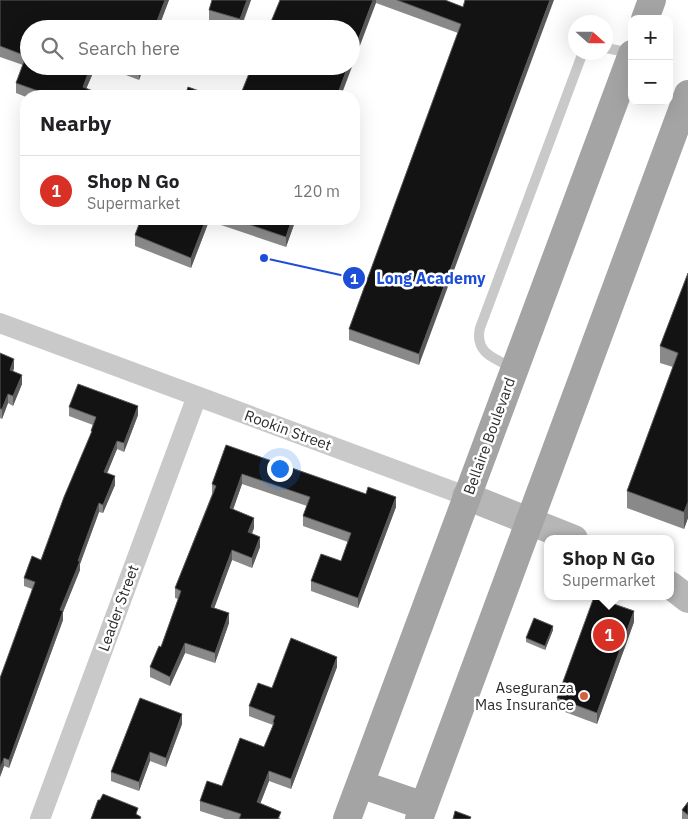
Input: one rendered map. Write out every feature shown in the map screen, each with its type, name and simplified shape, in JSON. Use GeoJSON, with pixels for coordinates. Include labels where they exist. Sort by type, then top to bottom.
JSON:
{"type":"FeatureCollection","features":[{"type":"Feature","properties":{"kind":"main road"},"geometry":{"type":"LineString","coordinates":[[646,15],[652,0]]}},
{"type":"Feature","properties":{"kind":"main road","name":"Bellaire Boulevard"},"geometry":{"type":"LineString","coordinates":[[347,819],[630,60]]}},
{"type":"Feature","properties":{"kind":"main road"},"geometry":{"type":"LineString","coordinates":[[360,784],[422,812],[688,94]]}},
{"type":"Feature","properties":{"kind":"street","name":"Rookin Street"},"geometry":{"type":"LineString","coordinates":[[0,323],[466,496],[564,535]]}},
{"type":"Feature","properties":{"kind":"street","name":"Leader Street"},"geometry":{"type":"LineString","coordinates":[[40,819],[197,396]]}},
{"type":"Feature","properties":{"kind":"street"},"geometry":{"type":"LineString","coordinates":[[674,588],[688,599]]}},
{"type":"Feature","properties":{"kind":"lane"},"geometry":{"type":"LineString","coordinates":[[613,50],[628,53]]}},
{"type":"Feature","properties":{"kind":"lane"},"geometry":{"type":"LineString","coordinates":[[514,368],[490,357],[480,346],[478,336],[581,60]]}},
{"type":"Feature","properties":{"kind":"building"},"geometry":{"type":"Polygon","coordinates":[[[0,0],[165,0],[157,20],[20,20],[20,54],[0,46],[0,0]]]}},
{"type":"Feature","properties":{"kind":"building"},"geometry":{"type":"Polygon","coordinates":[[[212,0],[247,0],[240,19],[209,10],[212,0]]]}},
{"type":"Feature","properties":{"kind":"building"},"geometry":{"type":"Polygon","coordinates":[[[280,0],[373,0],[360,35],[360,20],[272,20],[280,0]]]}},
{"type":"Feature","properties":{"kind":"building"},"geometry":{"type":"Polygon","coordinates":[[[397,0],[445,0],[463,7],[465,0],[550,0],[419,354],[349,329],[461,24],[397,0]]]}},
{"type":"Feature","properties":{"kind":"building"},"geometry":{"type":"Polygon","coordinates":[[[20,72],[20,75],[88,75],[83,87],[90,90],[35,90],[16,83],[20,72]]]}},
{"type":"Feature","properties":{"kind":"building"},"geometry":{"type":"Polygon","coordinates":[[[248,75],[345,75],[339,90],[242,90],[248,75]]]}},
{"type":"Feature","properties":{"kind":"building"},"geometry":{"type":"Polygon","coordinates":[[[139,225],[204,225],[191,258],[135,235],[139,225]]]}},
{"type":"Feature","properties":{"kind":"building"},"geometry":{"type":"Polygon","coordinates":[[[251,225],[290,225],[286,237],[251,225]]]}},
{"type":"Feature","properties":{"kind":"building"},"geometry":{"type":"Polygon","coordinates":[[[688,273],[688,502],[684,512],[627,491],[678,353],[660,346],[688,273]]]}},
{"type":"Feature","properties":{"kind":"building"},"geometry":{"type":"Polygon","coordinates":[[[0,353],[14,359],[10,370],[22,375],[13,396],[8,394],[2,409],[0,409],[0,353]]]}},
{"type":"Feature","properties":{"kind":"building"},"geometry":{"type":"Polygon","coordinates":[[[78,384],[138,406],[124,443],[117,441],[104,472],[115,476],[103,505],[99,503],[78,561],[80,561],[60,610],[63,611],[9,760],[4,758],[0,769],[0,678],[35,582],[24,578],[32,556],[41,560],[96,417],[69,407],[78,384]]]}},
{"type":"Feature","properties":{"kind":"building"},"geometry":{"type":"Polygon","coordinates":[[[226,445],[366,494],[368,487],[396,497],[358,598],[311,581],[321,554],[341,561],[351,533],[303,516],[310,497],[242,474],[230,508],[254,518],[248,532],[260,537],[252,558],[232,550],[211,607],[229,613],[215,653],[185,643],[170,677],[150,667],[159,646],[161,647],[181,591],[175,588],[216,486],[212,484],[226,445]]]}},
{"type":"Feature","properties":{"kind":"building"},"geometry":{"type":"Polygon","coordinates":[[[593,600],[603,600],[634,611],[597,713],[557,698],[593,600]]]}},
{"type":"Feature","properties":{"kind":"building"},"geometry":{"type":"Polygon","coordinates":[[[534,618],[553,626],[545,646],[526,638],[534,618]]]}},
{"type":"Feature","properties":{"kind":"building"},"geometry":{"type":"Polygon","coordinates":[[[291,638],[337,657],[291,779],[269,771],[257,802],[281,812],[278,819],[239,819],[241,814],[200,801],[207,781],[222,786],[240,738],[264,747],[275,716],[249,706],[258,683],[272,688],[291,638]]]}},
{"type":"Feature","properties":{"kind":"building"},"geometry":{"type":"Polygon","coordinates":[[[140,698],[182,714],[166,758],[150,752],[139,782],[111,772],[140,698]]]}},
{"type":"Feature","properties":{"kind":"building"},"geometry":{"type":"Polygon","coordinates":[[[103,794],[138,808],[136,814],[141,817],[140,819],[91,819],[98,800],[100,800],[103,794]]]}},
{"type":"Feature","properties":{"kind":"building"},"geometry":{"type":"Polygon","coordinates":[[[688,802],[688,815],[682,810],[688,802]]]}},
{"type":"Feature","properties":{"kind":"building"},"geometry":{"type":"Polygon","coordinates":[[[455,811],[471,817],[470,819],[453,819],[455,811]]]}},
{"type":"Feature","properties":{"kind":"place","name":"Long Academy"},"geometry":{"type":"Point","coordinates":[264,258]}},
{"type":"Feature","properties":{"kind":"place","name":"Shop N Go"},"geometry":{"type":"Point","coordinates":[609,635]}},
{"type":"Feature","properties":{"kind":"place","name":"Aseguranza Mas Insurance"},"geometry":{"type":"Point","coordinates":[584,696]}}]}
